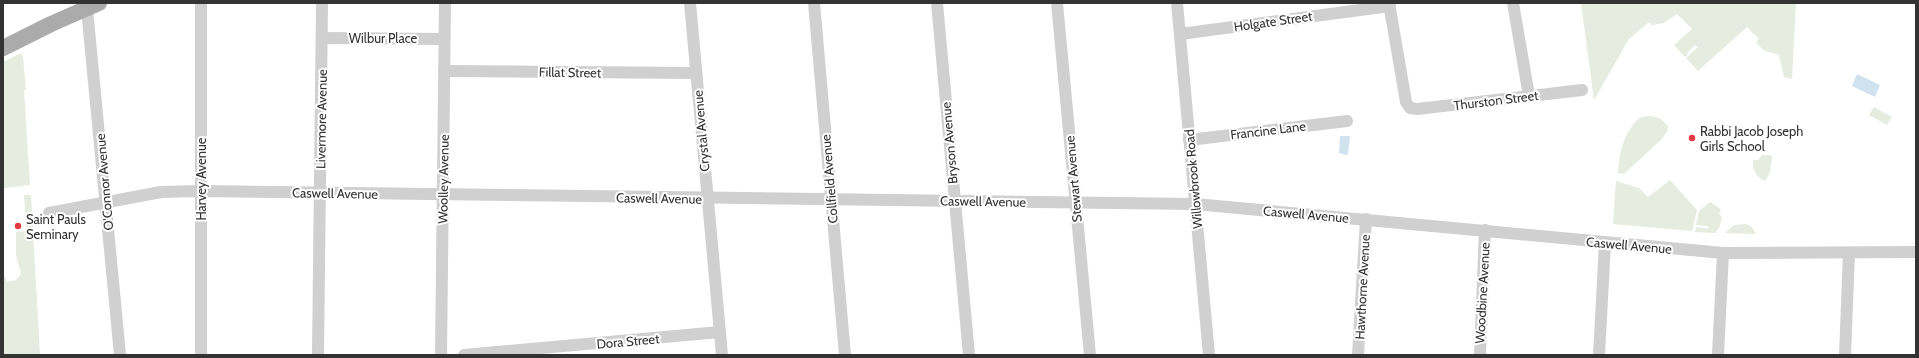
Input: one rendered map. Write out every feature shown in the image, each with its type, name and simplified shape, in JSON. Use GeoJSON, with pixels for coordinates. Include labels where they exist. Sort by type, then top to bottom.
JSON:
{"type":"FeatureCollection","features":[{"type":"Feature","properties":{"kind":"main road"},"geometry":{"type":"LineString","coordinates":[[3,48],[51,24],[93,6]]}},
{"type":"Feature","properties":{"kind":"street","name":"Harvey Avenue"},"geometry":{"type":"LineString","coordinates":[[201,3],[201,355]]}},
{"type":"Feature","properties":{"kind":"street","name":"Livermore Avenue"},"geometry":{"type":"LineString","coordinates":[[318,355],[322,3]]}},
{"type":"Feature","properties":{"kind":"street","name":"Woolley Avenue"},"geometry":{"type":"LineString","coordinates":[[441,355],[445,3]]}},
{"type":"Feature","properties":{"kind":"street","name":"Crystal Avenue"},"geometry":{"type":"LineString","coordinates":[[690,3],[722,355]]}},
{"type":"Feature","properties":{"kind":"street","name":"Collfield Avenue"},"geometry":{"type":"LineString","coordinates":[[814,3],[846,355]]}},
{"type":"Feature","properties":{"kind":"street","name":"Bryson Avenue"},"geometry":{"type":"LineString","coordinates":[[936,3],[969,355]]}},
{"type":"Feature","properties":{"kind":"street","name":"Stewart Avenue"},"geometry":{"type":"LineString","coordinates":[[1057,3],[1090,355]]}},
{"type":"Feature","properties":{"kind":"street","name":"Willowbrook Road"},"geometry":{"type":"LineString","coordinates":[[1177,3],[1209,355]]}},
{"type":"Feature","properties":{"kind":"street"},"geometry":{"type":"LineString","coordinates":[[1513,3],[1529,96]]}},
{"type":"Feature","properties":{"kind":"street","name":"Holgate Street"},"geometry":{"type":"LineString","coordinates":[[1180,34],[1390,4]]}},
{"type":"Feature","properties":{"kind":"street","name":"Thurston Street"},"geometry":{"type":"LineString","coordinates":[[1390,4],[1406,102],[1410,108],[1417,109],[1582,90]]}},
{"type":"Feature","properties":{"kind":"street","name":"O'Connor Avenue"},"geometry":{"type":"LineString","coordinates":[[93,6],[106,202],[120,355]]}},
{"type":"Feature","properties":{"kind":"street","name":"Wilbur Place"},"geometry":{"type":"LineString","coordinates":[[322,38],[444,39]]}},
{"type":"Feature","properties":{"kind":"street","name":"Fillat Street"},"geometry":{"type":"LineString","coordinates":[[444,71],[696,73]]}},
{"type":"Feature","properties":{"kind":"street","name":"Francine Lane"},"geometry":{"type":"LineString","coordinates":[[1189,140],[1347,121]]}},
{"type":"Feature","properties":{"kind":"street","name":"Caswell Avenue"},"geometry":{"type":"LineString","coordinates":[[49,213],[161,192],[200,191],[1195,204],[1723,253],[1916,252]]}},
{"type":"Feature","properties":{"kind":"street","name":"Hawthorne Avenue"},"geometry":{"type":"LineString","coordinates":[[1358,355],[1366,219]]}},
{"type":"Feature","properties":{"kind":"street","name":"Woodbine Avenue"},"geometry":{"type":"LineString","coordinates":[[1480,355],[1485,230]]}},
{"type":"Feature","properties":{"kind":"street"},"geometry":{"type":"LineString","coordinates":[[1599,355],[1605,242]]}},
{"type":"Feature","properties":{"kind":"street"},"geometry":{"type":"LineString","coordinates":[[1718,355],[1723,253]]}},
{"type":"Feature","properties":{"kind":"street"},"geometry":{"type":"LineString","coordinates":[[1845,355],[1849,253]]}},
{"type":"Feature","properties":{"kind":"street","name":"Dora Street"},"geometry":{"type":"LineString","coordinates":[[464,355],[720,332]]}},
{"type":"Feature","properties":{"kind":"shaded area"},"geometry":{"type":"Polygon","coordinates":[[[1581,3],[1796,3],[1792,79],[1784,77],[1779,55],[1763,50],[1756,42],[1759,39],[1747,27],[1698,71],[1686,58],[1698,47],[1695,45],[1685,57],[1674,45],[1692,29],[1677,14],[1664,23],[1652,25],[1649,22],[1629,39],[1594,100],[1581,3]]]}},
{"type":"Feature","properties":{"kind":"shaded area"},"geometry":{"type":"Polygon","coordinates":[[[21,53],[23,57],[26,90],[24,90],[30,185],[4,188],[3,202],[3,62],[21,53]]]}},
{"type":"Feature","properties":{"kind":"shaded area"},"geometry":{"type":"Polygon","coordinates":[[[1874,107],[1892,117],[1887,125],[1869,115],[1874,107]]]}},
{"type":"Feature","properties":{"kind":"shaded area"},"geometry":{"type":"Polygon","coordinates":[[[1651,116],[1661,119],[1668,126],[1668,130],[1662,139],[1624,174],[1618,173],[1621,150],[1630,128],[1641,117],[1651,116]]]}},
{"type":"Feature","properties":{"kind":"shaded area"},"geometry":{"type":"Polygon","coordinates":[[[1762,155],[1770,155],[1772,157],[1770,173],[1765,181],[1757,175],[1754,170],[1753,163],[1753,160],[1758,160],[1762,155]]]}},
{"type":"Feature","properties":{"kind":"shaded area"},"geometry":{"type":"Polygon","coordinates":[[[1670,180],[1697,210],[1692,231],[1613,224],[1616,181],[1639,188],[1648,197],[1670,180]]]}},
{"type":"Feature","properties":{"kind":"shaded area"},"geometry":{"type":"Polygon","coordinates":[[[24,195],[31,195],[40,355],[3,355],[3,278],[5,277],[7,282],[16,280],[21,274],[16,255],[16,232],[26,231],[30,227],[26,227],[24,195]]]}},
{"type":"Feature","properties":{"kind":"shaded area"},"geometry":{"type":"Polygon","coordinates":[[[1710,202],[1721,209],[1719,213],[1722,218],[1719,228],[1715,233],[1695,232],[1696,227],[1708,229],[1708,226],[1696,225],[1699,211],[1710,202]]]}},
{"type":"Feature","properties":{"kind":"shaded area"},"geometry":{"type":"Polygon","coordinates":[[[1746,224],[1752,227],[1756,234],[1725,233],[1734,225],[1746,224]]]}},
{"type":"Feature","properties":{"kind":"water"},"geometry":{"type":"Polygon","coordinates":[[[1857,74],[1880,85],[1875,97],[1852,86],[1857,74]]]}},
{"type":"Feature","properties":{"kind":"water"},"geometry":{"type":"Polygon","coordinates":[[[1340,136],[1350,136],[1348,154],[1346,155],[1339,153],[1340,136]]]}},
{"type":"Feature","properties":{"kind":"place","name":"Rabbi Jacob Joseph Girls School"},"geometry":{"type":"Point","coordinates":[1692,138]}},
{"type":"Feature","properties":{"kind":"place","name":"Saint Pauls Seminary"},"geometry":{"type":"Point","coordinates":[18,226]}}]}
